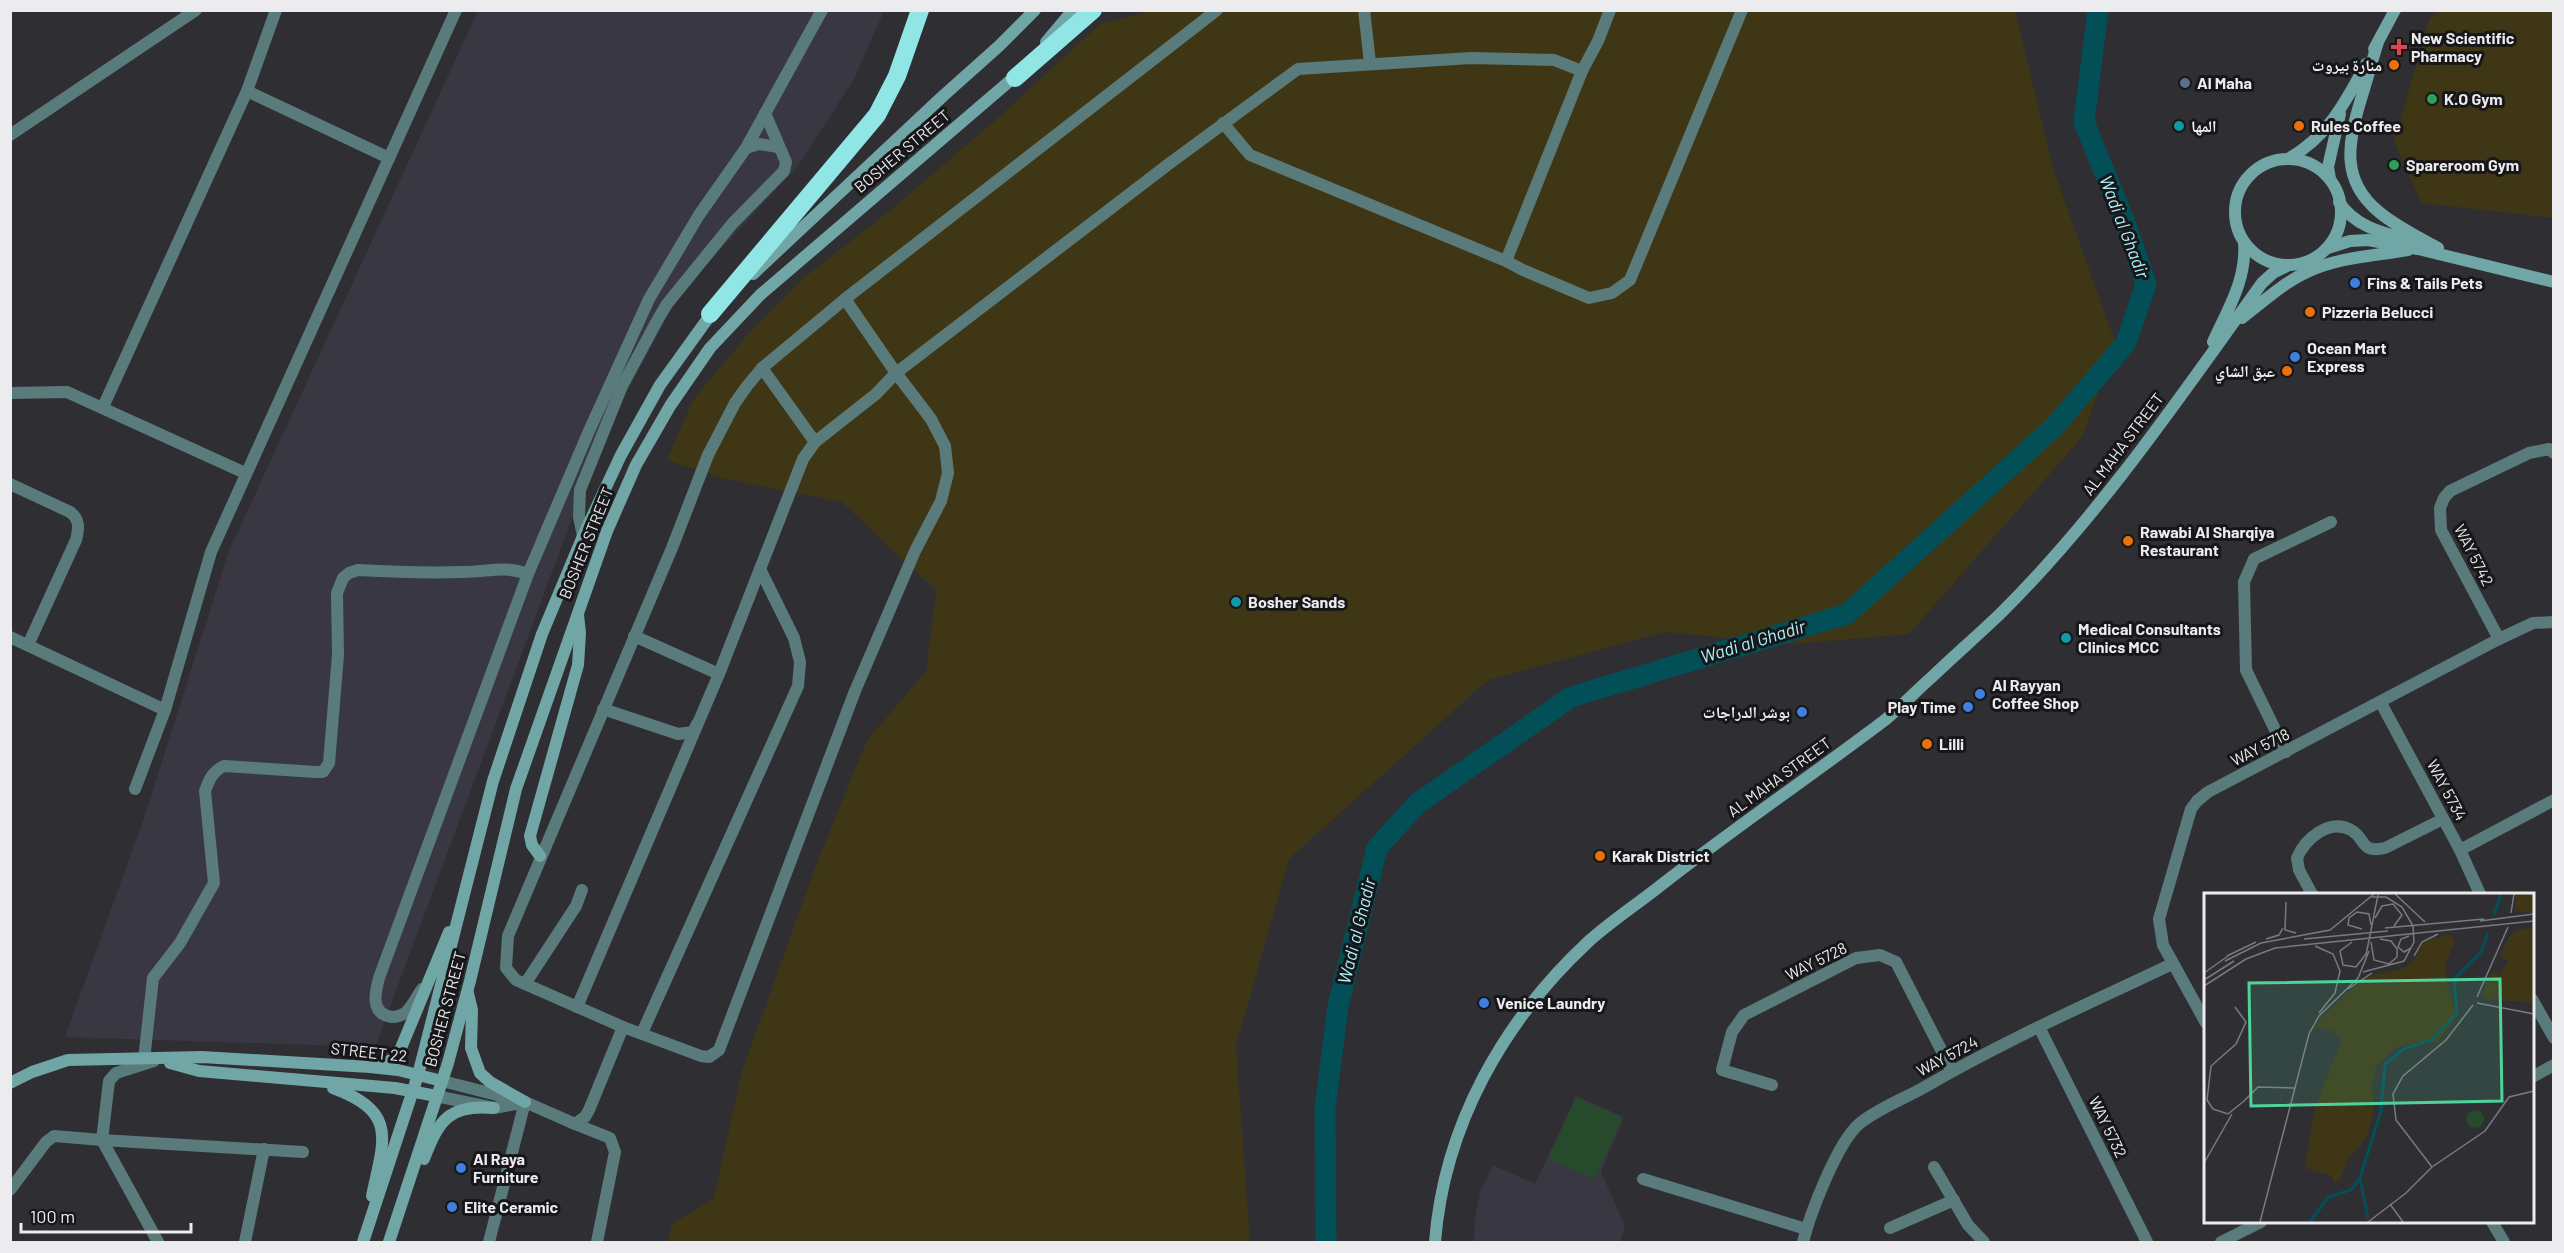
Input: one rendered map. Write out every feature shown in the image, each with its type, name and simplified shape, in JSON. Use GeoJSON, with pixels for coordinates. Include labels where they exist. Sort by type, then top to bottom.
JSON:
{"type":"FeatureCollection","features":[{"type":"Feature","properties":{"kind":"highway"},"geometry":{"type":"LineString","coordinates":[[710,314],[877,115],[897,76],[920,10]]}},
{"type":"Feature","properties":{"kind":"highway"},"geometry":{"type":"LineString","coordinates":[[1015,78],[1093,10]]}},
{"type":"Feature","properties":{"kind":"main road","name":"BOSHER STREET"},"geometry":{"type":"LineString","coordinates":[[362,1242],[418,1075],[493,781],[542,634],[583,536],[621,455],[660,385],[710,314],[1035,10]]}},
{"type":"Feature","properties":{"kind":"main road","name":"BOSHER STREET"},"geometry":{"type":"LineString","coordinates":[[389,1242],[442,1081],[470,981],[516,789],[577,611],[607,531],[636,465],[670,406],[710,348],[768,287],[1015,78],[1073,10]]}},
{"type":"Feature","properties":{"kind":"main road"},"geometry":{"type":"LineString","coordinates":[[2328,248],[2340,220],[2338,202],[2328,167],[2340,113],[2395,10]]}},
{"type":"Feature","properties":{"kind":"main road"},"geometry":{"type":"LineString","coordinates":[[2378,42],[2351,130],[2349,154],[2351,169],[2365,198],[2377,211],[2438,248]]}},
{"type":"Feature","properties":{"kind":"main road"},"geometry":{"type":"LineString","coordinates":[[2340,113],[2302,151],[2288,159],[2268,164],[2256,170],[2246,179],[2238,194],[2235,207],[2236,223],[2244,242],[2255,254],[2269,262],[2289,265],[2307,261],[2328,248],[2350,241],[2368,240],[2478,262],[2553,282]]}},
{"type":"Feature","properties":{"kind":"main road"},"geometry":{"type":"LineString","coordinates":[[2288,159],[2311,165],[2331,179]]}},
{"type":"Feature","properties":{"kind":"main road"},"geometry":{"type":"LineString","coordinates":[[2338,202],[2351,217],[2378,231],[2478,262]]}},
{"type":"Feature","properties":{"kind":"main road","name":"AL MAHA STREET"},"geometry":{"type":"LineString","coordinates":[[2202,365],[2242,280],[2246,259],[2244,242]]}},
{"type":"Feature","properties":{"kind":"main road"},"geometry":{"type":"LineString","coordinates":[[2232,326],[2287,284],[2307,272],[2349,258],[2418,249]]}},
{"type":"Feature","properties":{"kind":"main road","name":"AL MAHA STREET"},"geometry":{"type":"LineString","coordinates":[[1435,1242],[1448,1163],[1467,1108],[1494,1058],[1522,1017],[1554,977],[1598,934],[1689,863],[1888,717],[1991,622],[2056,554],[2111,490],[2262,283],[2273,273],[2289,265]]}},
{"type":"Feature","properties":{"kind":"main road"},"geometry":{"type":"LineString","coordinates":[[540,856],[530,842],[530,836],[578,665],[580,633],[577,611]]}},
{"type":"Feature","properties":{"kind":"main road"},"geometry":{"type":"LineString","coordinates":[[370,1067],[386,1064],[395,1058],[466,889]]}},
{"type":"Feature","properties":{"kind":"main road"},"geometry":{"type":"LineString","coordinates":[[470,981],[468,993],[472,1010],[471,1048],[480,1073],[490,1082],[525,1102]]}},
{"type":"Feature","properties":{"kind":"main road","name":"STREET 22"},"geometry":{"type":"LineString","coordinates":[[10,1083],[32,1072],[68,1060],[158,1060],[202,1057],[370,1067],[442,1081]]}},
{"type":"Feature","properties":{"kind":"main road","name":"STREET 22"},"geometry":{"type":"LineString","coordinates":[[158,1060],[199,1071],[412,1090],[436,1096]]}},
{"type":"Feature","properties":{"kind":"main road"},"geometry":{"type":"LineString","coordinates":[[321,1083],[350,1094],[365,1103],[380,1119],[384,1137],[362,1242]]}},
{"type":"Feature","properties":{"kind":"main road"},"geometry":{"type":"LineString","coordinates":[[408,1181],[421,1169],[434,1136],[446,1117],[456,1110],[473,1106],[494,1108]]}},
{"type":"Feature","properties":{"kind":"street"},"geometry":{"type":"LineString","coordinates":[[10,135],[196,10]]}},
{"type":"Feature","properties":{"kind":"street"},"geometry":{"type":"LineString","coordinates":[[103,407],[247,91],[276,10]]}},
{"type":"Feature","properties":{"kind":"street"},"geometry":{"type":"LineString","coordinates":[[135,789],[165,710],[211,552],[456,10]]}},
{"type":"Feature","properties":{"kind":"street"},"geometry":{"type":"LineString","coordinates":[[428,981],[404,1014],[394,1017],[382,1014],[376,1007],[375,995],[378,978],[528,574],[649,298],[699,215],[746,148],[822,10]]}},
{"type":"Feature","properties":{"kind":"street"},"geometry":{"type":"LineString","coordinates":[[846,299],[896,373],[931,418],[945,446],[948,473],[941,501],[915,551],[855,691],[719,1050],[709,1057],[701,1056],[623,1027],[516,980],[506,968],[506,946],[540,856],[712,447],[735,403],[762,368],[846,299],[1217,10]]}},
{"type":"Feature","properties":{"kind":"street"},"geometry":{"type":"LineString","coordinates":[[1364,10],[1370,63]]}},
{"type":"Feature","properties":{"kind":"street"},"geometry":{"type":"LineString","coordinates":[[1506,261],[1582,70],[1598,41],[1610,10]]}},
{"type":"Feature","properties":{"kind":"street"},"geometry":{"type":"LineString","coordinates":[[1223,123],[1250,155],[1506,261],[1589,298],[1612,293],[1630,280],[1742,10]]}},
{"type":"Feature","properties":{"kind":"street"},"geometry":{"type":"LineString","coordinates":[[577,1007],[700,721],[803,459],[815,442],[876,394],[896,373],[1223,123],[1298,69],[1471,58],[1554,60],[1582,70]]}},
{"type":"Feature","properties":{"kind":"street"},"geometry":{"type":"LineString","coordinates":[[247,91],[389,158]]}},
{"type":"Feature","properties":{"kind":"street"},"geometry":{"type":"LineString","coordinates":[[583,536],[579,517],[580,490],[622,386],[667,304],[732,224],[784,171],[786,162],[765,113]]}},
{"type":"Feature","properties":{"kind":"street"},"geometry":{"type":"LineString","coordinates":[[746,148],[759,144],[778,147]]}},
{"type":"Feature","properties":{"kind":"street"},"geometry":{"type":"LineString","coordinates":[[762,368],[815,442]]}},
{"type":"Feature","properties":{"kind":"street"},"geometry":{"type":"LineString","coordinates":[[10,393],[67,392],[245,473]]}},
{"type":"Feature","properties":{"kind":"street","name":"WAY 5742"},"geometry":{"type":"LineString","coordinates":[[2499,639],[2441,530],[2440,508],[2444,498],[2460,487],[2529,453],[2549,449],[2553,453]]}},
{"type":"Feature","properties":{"kind":"street"},"geometry":{"type":"LineString","coordinates":[[10,484],[75,515],[79,526],[76,540],[28,645]]}},
{"type":"Feature","properties":{"kind":"street"},"geometry":{"type":"LineString","coordinates":[[2286,752],[2246,670],[2244,582],[2254,559],[2331,522]]}},
{"type":"Feature","properties":{"kind":"street"},"geometry":{"type":"LineString","coordinates":[[144,1060],[153,978],[180,943],[214,883],[205,792],[215,770],[224,766],[323,772],[329,763],[338,655],[337,593],[343,578],[358,570],[466,572],[512,568],[528,574]]}},
{"type":"Feature","properties":{"kind":"street"},"geometry":{"type":"LineString","coordinates":[[642,1033],[798,686],[800,662],[794,638],[760,569]]}},
{"type":"Feature","properties":{"kind":"street","name":"WAY 5718"},"geometry":{"type":"LineString","coordinates":[[2204,1021],[2163,945],[2159,919],[2191,809],[2197,801],[2208,792],[2499,639],[2533,623],[2553,622]]}},
{"type":"Feature","properties":{"kind":"street"},"geometry":{"type":"LineString","coordinates":[[634,636],[719,674]]}},
{"type":"Feature","properties":{"kind":"street"},"geometry":{"type":"LineString","coordinates":[[10,637],[165,710]]}},
{"type":"Feature","properties":{"kind":"street","name":"WAY 5734"},"geometry":{"type":"LineString","coordinates":[[2381,703],[2444,819],[2480,893]]}},
{"type":"Feature","properties":{"kind":"street"},"geometry":{"type":"LineString","coordinates":[[603,709],[678,734],[693,732],[700,721]]}},
{"type":"Feature","properties":{"kind":"street"},"geometry":{"type":"LineString","coordinates":[[2460,850],[2553,800]]}},
{"type":"Feature","properties":{"kind":"street"},"geometry":{"type":"LineString","coordinates":[[2312,893],[2300,870],[2297,858],[2311,837],[2332,827],[2347,828],[2354,832],[2362,844],[2377,850],[2444,819]]}},
{"type":"Feature","properties":{"kind":"street"},"geometry":{"type":"LineString","coordinates":[[525,984],[576,906],[582,890]]}},
{"type":"Feature","properties":{"kind":"street","name":"WAY 5728"},"geometry":{"type":"LineString","coordinates":[[1772,1085],[1722,1070],[1732,1032],[1744,1016],[1856,958],[1880,955],[1896,962],[1952,1071]]}},
{"type":"Feature","properties":{"kind":"street","name":"WAY 5724"},"geometry":{"type":"LineString","coordinates":[[1803,1242],[1806,1229],[1839,1151],[1859,1124],[1952,1071],[2172,964]]}},
{"type":"Feature","properties":{"kind":"street"},"geometry":{"type":"LineString","coordinates":[[2534,1003],[2553,1038]]}},
{"type":"Feature","properties":{"kind":"street"},"geometry":{"type":"LineString","coordinates":[[575,1124],[590,1110],[623,1027]]}},
{"type":"Feature","properties":{"kind":"street","name":"WAY 5732"},"geometry":{"type":"LineString","coordinates":[[2039,1027],[2147,1242]]}},
{"type":"Feature","properties":{"kind":"street"},"geometry":{"type":"LineString","coordinates":[[158,1060],[116,1073],[109,1081],[102,1140],[158,1242]]}},
{"type":"Feature","properties":{"kind":"street"},"geometry":{"type":"LineString","coordinates":[[2534,1076],[2553,1065]]}},
{"type":"Feature","properties":{"kind":"street","name":"STREET 22"},"geometry":{"type":"LineString","coordinates":[[442,1081],[525,1102]]}},
{"type":"Feature","properties":{"kind":"street","name":"STREET 22"},"geometry":{"type":"LineString","coordinates":[[436,1096],[494,1108],[525,1102]]}},
{"type":"Feature","properties":{"kind":"street"},"geometry":{"type":"LineString","coordinates":[[489,1242],[525,1102],[610,1138],[615,1152],[597,1242]]}},
{"type":"Feature","properties":{"kind":"street"},"geometry":{"type":"LineString","coordinates":[[10,1190],[46,1142],[54,1136],[303,1152]]}},
{"type":"Feature","properties":{"kind":"street"},"geometry":{"type":"LineString","coordinates":[[245,1242],[264,1149]]}},
{"type":"Feature","properties":{"kind":"street"},"geometry":{"type":"LineString","coordinates":[[1934,1167],[1968,1225],[1984,1242]]}},
{"type":"Feature","properties":{"kind":"street"},"geometry":{"type":"LineString","coordinates":[[1642,1179],[1806,1229]]}},
{"type":"Feature","properties":{"kind":"street"},"geometry":{"type":"LineString","coordinates":[[1890,1227],[1954,1200]]}},
{"type":"Feature","properties":{"kind":"street"},"geometry":{"type":"LineString","coordinates":[[2221,1242],[2257,1223]]}},
{"type":"Feature","properties":{"kind":"street"},"geometry":{"type":"LineString","coordinates":[[2493,1223],[2504,1242]]}},
{"type":"Feature","properties":{"kind":"shaded area"},"geometry":{"type":"Polygon","coordinates":[[[478,11],[884,11],[854,79],[798,166],[680,293],[602,438],[375,1047],[65,1037],[144,818],[229,551],[478,11]]]}},
{"type":"Feature","properties":{"kind":"shaded area"},"geometry":{"type":"Polygon","coordinates":[[[1576,1096],[1624,1117],[1601,1172],[1625,1226],[1620,1242],[1474,1242],[1475,1217],[1481,1190],[1493,1165],[1535,1184],[1576,1096]]]}},
{"type":"Feature","properties":{"kind":"green space"},"geometry":{"type":"Polygon","coordinates":[[[1576,1097],[1622,1118],[1594,1180],[1548,1159],[1576,1097]]]}},
{"type":"Feature","properties":{"kind":"sand"},"geometry":{"type":"Polygon","coordinates":[[[1148,11],[2015,11],[2054,172],[2116,344],[2082,437],[1909,634],[1792,644],[1665,632],[1488,680],[1289,859],[1236,1046],[1250,1242],[667,1242],[672,1224],[714,1198],[742,1071],[815,868],[866,742],[926,671],[936,591],[842,502],[721,478],[667,460],[693,400],[748,334],[800,281],[898,204],[999,117],[1100,24],[1148,11]]]}},
{"type":"Feature","properties":{"kind":"sand"},"geometry":{"type":"Polygon","coordinates":[[[2436,11],[2553,11],[2553,218],[2422,203],[2394,142],[2429,20],[2436,11]]]}},
{"type":"Feature","properties":{"kind":"waterway","name":"Wadi al Ghadir"},"geometry":{"type":"LineString","coordinates":[[1326,1242],[1325,1108],[1338,1006],[1377,848],[1418,803],[1571,697],[1847,614],[2054,427],[2126,343],[2146,284],[2124,220],[2084,122],[2098,10]]}},
{"type":"Feature","properties":{"kind":"place","name":"New Scientific Pharmacy"},"geometry":{"type":"Point","coordinates":[2399,47]}},
{"type":"Feature","properties":{"kind":"place","name":"منارة بيروت"},"geometry":{"type":"Point","coordinates":[2394,65]}},
{"type":"Feature","properties":{"kind":"place","name":"Al Maha"},"geometry":{"type":"Point","coordinates":[2185,83]}},
{"type":"Feature","properties":{"kind":"place","name":"K.O Gym"},"geometry":{"type":"Point","coordinates":[2432,99]}},
{"type":"Feature","properties":{"kind":"place","name":"المها"},"geometry":{"type":"Point","coordinates":[2179,126]}},
{"type":"Feature","properties":{"kind":"place","name":"Rules Coffee"},"geometry":{"type":"Point","coordinates":[2299,126]}},
{"type":"Feature","properties":{"kind":"place","name":"Spareroom Gym"},"geometry":{"type":"Point","coordinates":[2394,165]}},
{"type":"Feature","properties":{"kind":"place","name":"Fins & Tails Pets"},"geometry":{"type":"Point","coordinates":[2355,283]}},
{"type":"Feature","properties":{"kind":"place","name":"Pizzeria Belucci"},"geometry":{"type":"Point","coordinates":[2310,312]}},
{"type":"Feature","properties":{"kind":"place","name":"Ocean Mart Express"},"geometry":{"type":"Point","coordinates":[2295,357]}},
{"type":"Feature","properties":{"kind":"place","name":"عبق الشاي"},"geometry":{"type":"Point","coordinates":[2287,371]}},
{"type":"Feature","properties":{"kind":"place","name":"Rawabi Al Sharqiya Restaurant"},"geometry":{"type":"Point","coordinates":[2128,541]}},
{"type":"Feature","properties":{"kind":"place","name":"Bosher Sands"},"geometry":{"type":"Point","coordinates":[1236,602]}},
{"type":"Feature","properties":{"kind":"place","name":"Medical Consultants Clinics MCC"},"geometry":{"type":"Point","coordinates":[2066,638]}},
{"type":"Feature","properties":{"kind":"place","name":"Al Rayyan Coffee Shop"},"geometry":{"type":"Point","coordinates":[1980,694]}},
{"type":"Feature","properties":{"kind":"place","name":"Play Time"},"geometry":{"type":"Point","coordinates":[1968,707]}},
{"type":"Feature","properties":{"kind":"place","name":"بوشر الدراجات"},"geometry":{"type":"Point","coordinates":[1802,712]}},
{"type":"Feature","properties":{"kind":"place","name":"Lilli"},"geometry":{"type":"Point","coordinates":[1927,744]}},
{"type":"Feature","properties":{"kind":"place","name":"Karak District"},"geometry":{"type":"Point","coordinates":[1600,856]}},
{"type":"Feature","properties":{"kind":"place","name":"Venice Laundry"},"geometry":{"type":"Point","coordinates":[1484,1003]}},
{"type":"Feature","properties":{"kind":"place","name":"Al Raya Furniture"},"geometry":{"type":"Point","coordinates":[461,1168]}},
{"type":"Feature","properties":{"kind":"place","name":"Elite Ceramic"},"geometry":{"type":"Point","coordinates":[452,1207]}}]}
